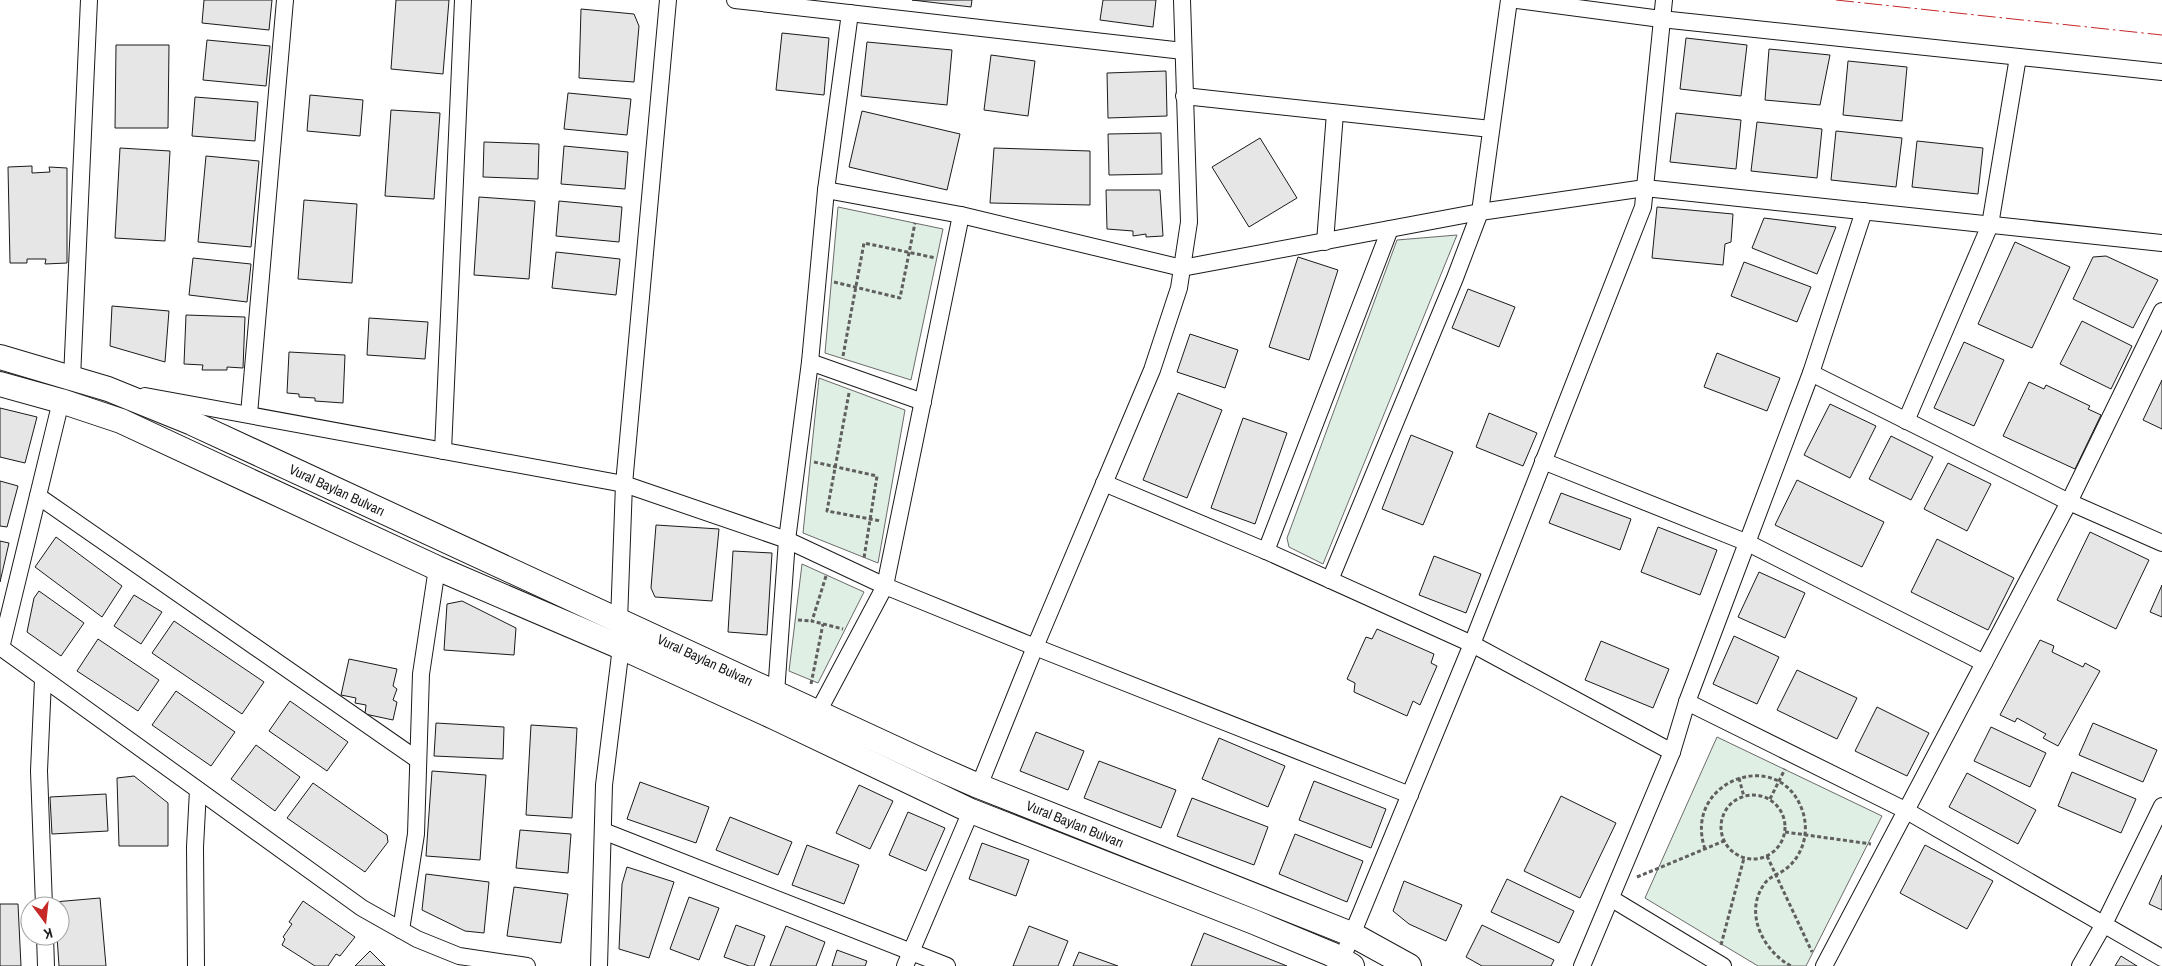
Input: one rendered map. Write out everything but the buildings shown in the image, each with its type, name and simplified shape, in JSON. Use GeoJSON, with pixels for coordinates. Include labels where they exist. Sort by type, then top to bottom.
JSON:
{"type":"FeatureCollection","features":[{"type":"Feature","properties":{"kind":"main road","name":"Vural Baylan Bulvarı"},"geometry":{"type":"LineString","coordinates":[[0,357],[111,390],[192,423],[979,786],[1351,934],[1409,966]]}},
{"type":"Feature","properties":{"kind":"main road","name":"Vural Baylan Bulvarı"},"geometry":{"type":"LineString","coordinates":[[0,384],[61,401],[130,425],[437,568],[621,647],[971,811],[1254,922],[1344,964]]}},
{"type":"Feature","properties":{"kind":"street"},"geometry":{"type":"LineString","coordinates":[[72,378],[89,0]]}},
{"type":"Feature","properties":{"kind":"street"},"geometry":{"type":"LineString","coordinates":[[249,414],[285,0]]}},
{"type":"Feature","properties":{"kind":"street"},"geometry":{"type":"LineString","coordinates":[[443,450],[463,0]]}},
{"type":"Feature","properties":{"kind":"street"},"geometry":{"type":"LineString","coordinates":[[599,966],[604,785],[621,647],[619,620],[624,484],[668,0]]}},
{"type":"Feature","properties":{"kind":"street"},"geometry":{"type":"LineString","coordinates":[[735,0],[1183,51]]}},
{"type":"Feature","properties":{"kind":"street"},"geometry":{"type":"LineString","coordinates":[[979,786],[1152,370],[1179,288],[1189,222],[1182,0]]}},
{"type":"Feature","properties":{"kind":"street"},"geometry":{"type":"LineString","coordinates":[[1330,580],[1456,278],[1480,212],[1509,0]]}},
{"type":"Feature","properties":{"kind":"street"},"geometry":{"type":"LineString","coordinates":[[1517,0],[1661,19],[2162,72]]}},
{"type":"Feature","properties":{"kind":"street"},"geometry":{"type":"LineString","coordinates":[[1344,964],[1351,934],[1472,644],[1643,207],[1664,0]]}},
{"type":"Feature","properties":{"kind":"street"},"geometry":{"type":"LineString","coordinates":[[776,693],[787,540],[810,362],[826,190],[850,13]]}},
{"type":"Feature","properties":{"kind":"street"},"geometry":{"type":"LineString","coordinates":[[1906,421],[1990,225],[2018,57]]}},
{"type":"Feature","properties":{"kind":"street"},"geometry":{"type":"LineString","coordinates":[[1184,96],[1491,129]]}},
{"type":"Feature","properties":{"kind":"street"},"geometry":{"type":"LineString","coordinates":[[1325,242],[1335,112]]}},
{"type":"Feature","properties":{"kind":"street"},"geometry":{"type":"LineString","coordinates":[[826,190],[961,215],[1182,268],[1480,212],[1645,188],[2162,243]]}},
{"type":"Feature","properties":{"kind":"street"},"geometry":{"type":"LineString","coordinates":[[1582,966],[1672,752],[1687,702],[1811,373],[1864,211]]}},
{"type":"Feature","properties":{"kind":"street"},"geometry":{"type":"LineString","coordinates":[[818,712],[885,586],[961,215]]}},
{"type":"Feature","properties":{"kind":"street"},"geometry":{"type":"LineString","coordinates":[[1266,551],[1390,229]]}},
{"type":"Feature","properties":{"kind":"street"},"geometry":{"type":"LineString","coordinates":[[1819,961],[1887,845],[2069,502],[2162,311]]}},
{"type":"Feature","properties":{"kind":"street"},"geometry":{"type":"LineString","coordinates":[[810,362],[923,402]]}},
{"type":"Feature","properties":{"kind":"street"},"geometry":{"type":"LineString","coordinates":[[1811,373],[2069,502],[2162,543]]}},
{"type":"Feature","properties":{"kind":"street"},"geometry":{"type":"LineString","coordinates":[[111,390],[624,484],[787,540],[885,586],[1035,648],[1410,795]]}},
{"type":"Feature","properties":{"kind":"street"},"geometry":{"type":"LineString","coordinates":[[61,401],[1,648],[362,908],[436,948],[453,961],[527,966]]}},
{"type":"Feature","properties":{"kind":"street"},"geometry":{"type":"LineString","coordinates":[[1543,461],[1748,543],[1984,663]]}},
{"type":"Feature","properties":{"kind":"street"},"geometry":{"type":"LineString","coordinates":[[1104,483],[1266,551],[1472,644],[1672,752]]}},
{"type":"Feature","properties":{"kind":"street"},"geometry":{"type":"LineString","coordinates":[[38,496],[418,760]]}},
{"type":"Feature","properties":{"kind":"street"},"geometry":{"type":"LineString","coordinates":[[401,930],[416,834],[421,674],[437,568]]}},
{"type":"Feature","properties":{"kind":"street"},"geometry":{"type":"LineString","coordinates":[[43,680],[39,771],[44,896]]}},
{"type":"Feature","properties":{"kind":"street"},"geometry":{"type":"LineString","coordinates":[[1687,702],[1905,810],[2162,958]]}},
{"type":"Feature","properties":{"kind":"street"},"geometry":{"type":"LineString","coordinates":[[196,966],[195,847],[198,790]]}},
{"type":"Feature","properties":{"kind":"street"},"geometry":{"type":"LineString","coordinates":[[2080,966],[2104,924],[2162,806]]}},
{"type":"Feature","properties":{"kind":"street"},"geometry":{"type":"LineString","coordinates":[[908,959],[971,811]]}},
{"type":"Feature","properties":{"kind":"street"},"geometry":{"type":"LineString","coordinates":[[603,831],[908,959],[946,966]]}},
{"type":"Feature","properties":{"kind":"street"},"geometry":{"type":"LineString","coordinates":[[1614,892],[1720,964]]}},
{"type":"Feature","properties":{"kind":"street"},"geometry":{"type":"LineString","coordinates":[[45,946],[46,966]]}},
{"type":"Feature","properties":{"kind":"path"},"geometry":{"type":"LineString","coordinates":[[828,280],[900,298],[916,220]]}},
{"type":"Feature","properties":{"kind":"path"},"geometry":{"type":"LineString","coordinates":[[842,362],[864,243],[937,258]]}},
{"type":"Feature","properties":{"kind":"path"},"geometry":{"type":"LineString","coordinates":[[850,387],[827,511],[889,523]]}},
{"type":"Feature","properties":{"kind":"path"},"geometry":{"type":"LineString","coordinates":[[808,460],[877,476],[864,562]]}},
{"type":"Feature","properties":{"kind":"path"},"geometry":{"type":"LineString","coordinates":[[812,621],[827,571]]}},
{"type":"Feature","properties":{"kind":"path"},"geometry":{"type":"LineString","coordinates":[[792,620],[812,621],[848,631]]}},
{"type":"Feature","properties":{"kind":"path"},"geometry":{"type":"LineString","coordinates":[[811,684],[823,624]]}},
{"type":"Feature","properties":{"kind":"path"},"geometry":{"type":"LineString","coordinates":[[1770,799],[1792,755]]}},
{"type":"Feature","properties":{"kind":"path"},"geometry":{"type":"LineString","coordinates":[[1705,849],[1701,824],[1705,808],[1716,791],[1739,778],[1762,776],[1778,782],[1790,791],[1801,806],[1805,819],[1805,835],[1802,848],[1794,862],[1777,875],[1769,878],[1760,891],[1756,903],[1760,934],[1766,945],[1773,954],[1791,966]]}},
{"type":"Feature","properties":{"kind":"path"},"geometry":{"type":"LineString","coordinates":[[1739,778],[1744,797]]}},
{"type":"Feature","properties":{"kind":"path"},"geometry":{"type":"LineString","coordinates":[[1760,796],[1770,799],[1784,816],[1785,832],[1779,847],[1761,859],[1744,858],[1732,852],[1724,841],[1721,823],[1724,813],[1730,805],[1744,797],[1760,796]]}},
{"type":"Feature","properties":{"kind":"path"},"geometry":{"type":"LineString","coordinates":[[1785,832],[1887,845]]}},
{"type":"Feature","properties":{"kind":"path"},"geometry":{"type":"LineString","coordinates":[[1614,892],[1724,841]]}},
{"type":"Feature","properties":{"kind":"path"},"geometry":{"type":"LineString","coordinates":[[1767,856],[1819,961]]}},
{"type":"Feature","properties":{"kind":"path"},"geometry":{"type":"LineString","coordinates":[[1720,964],[1744,858]]}},
{"type":"Feature","properties":{"kind":"green space"},"geometry":{"type":"Polygon","coordinates":[[[838,207],[943,229],[911,380],[825,353],[838,207]]]}},
{"type":"Feature","properties":{"kind":"green space"},"geometry":{"type":"Polygon","coordinates":[[[1457,235],[1323,564],[1289,547],[1287,538],[1397,240],[1457,235]]]}},
{"type":"Feature","properties":{"kind":"green space"},"geometry":{"type":"Polygon","coordinates":[[[819,378],[905,410],[878,563],[803,533],[819,378]]]}},
{"type":"Feature","properties":{"kind":"green space"},"geometry":{"type":"Polygon","coordinates":[[[802,564],[864,592],[818,683],[789,671],[802,564]]]}},
{"type":"Feature","properties":{"kind":"green space"},"geometry":{"type":"Polygon","coordinates":[[[1717,737],[1882,816],[1806,966],[1758,966],[1645,898],[1717,737]]]}},
{"type":"Feature","properties":{"kind":"power"},"geometry":{"type":"LineString","coordinates":[[1836,0],[2162,35]]}}]}
